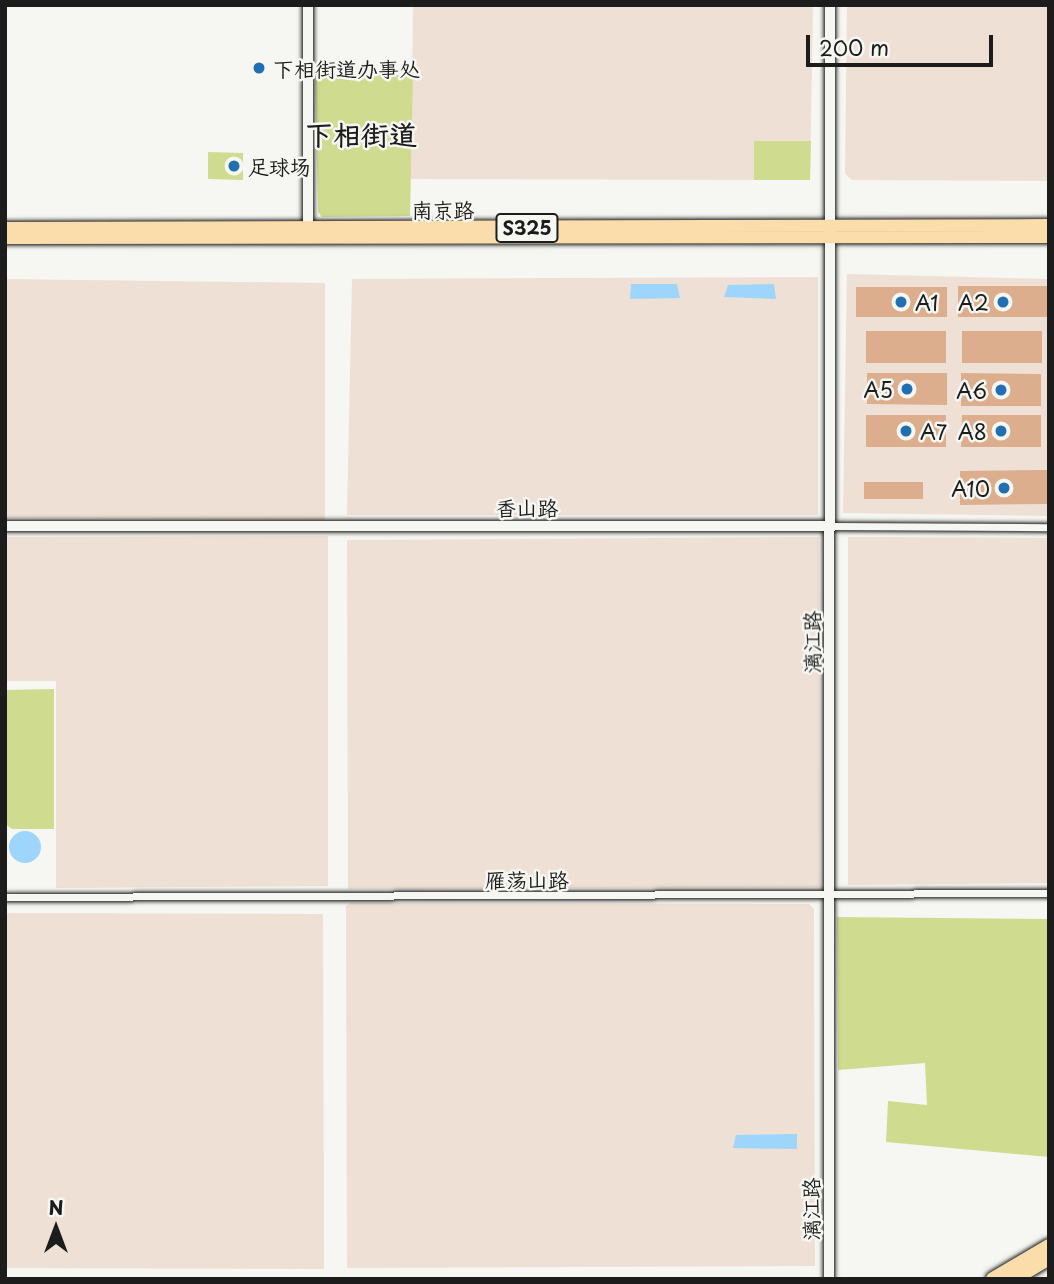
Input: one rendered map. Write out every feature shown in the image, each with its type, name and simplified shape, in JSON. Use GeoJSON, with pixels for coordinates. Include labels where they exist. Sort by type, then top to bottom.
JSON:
{"type":"FeatureCollection","features":[{"type":"Feature","properties":{"kind":"highway"},"geometry":{"type":"LineString","coordinates":[[993,1279],[1049,1246]]}},
{"type":"Feature","properties":{"kind":"highway"},"geometry":{"type":"LineString","coordinates":[[1014,1279],[1049,1258]]}},
{"type":"Feature","properties":{"kind":"main road","name":"南京路"},"geometry":{"type":"LineString","coordinates":[[5,239],[308,234],[829,232],[1049,225]]}},
{"type":"Feature","properties":{"kind":"main road","name":"南京路"},"geometry":{"type":"LineString","coordinates":[[5,228],[308,234]]}},
{"type":"Feature","properties":{"kind":"main road","name":"南京路"},"geometry":{"type":"LineString","coordinates":[[829,232],[866,237],[1049,237]]}},
{"type":"Feature","properties":{"kind":"street"},"geometry":{"type":"LineString","coordinates":[[308,5],[308,234]]}},
{"type":"Feature","properties":{"kind":"street","name":"漓江路"},"geometry":{"type":"LineString","coordinates":[[829,1279],[830,5]]}},
{"type":"Feature","properties":{"kind":"street"},"geometry":{"type":"LineString","coordinates":[[829,300],[836,250],[844,242],[866,237]]}},
{"type":"Feature","properties":{"kind":"street","name":"香山路"},"geometry":{"type":"LineString","coordinates":[[5,526],[1049,527]]}},
{"type":"Feature","properties":{"kind":"street","name":"雁荡山路"},"geometry":{"type":"LineString","coordinates":[[5,897],[829,896],[1049,893]]}},
{"type":"Feature","properties":{"kind":"shaded area"},"geometry":{"type":"Polygon","coordinates":[[[413,5],[813,5],[810,180],[411,179],[413,5]]]}},
{"type":"Feature","properties":{"kind":"shaded area"},"geometry":{"type":"Polygon","coordinates":[[[847,5],[1049,5],[1049,181],[852,180],[845,174],[847,5]]]}},
{"type":"Feature","properties":{"kind":"shaded area"},"geometry":{"type":"Polygon","coordinates":[[[847,274],[1049,279],[1049,516],[843,513],[847,274]]]}},
{"type":"Feature","properties":{"kind":"shaded area"},"geometry":{"type":"Polygon","coordinates":[[[818,277],[818,515],[347,515],[352,279],[818,277]]]}},
{"type":"Feature","properties":{"kind":"shaded area"},"geometry":{"type":"Polygon","coordinates":[[[5,279],[325,283],[325,520],[5,518],[5,279]]]}},
{"type":"Feature","properties":{"kind":"shaded area"},"geometry":{"type":"Polygon","coordinates":[[[328,536],[328,886],[56,888],[56,681],[5,681],[5,537],[328,536]]]}},
{"type":"Feature","properties":{"kind":"shaded area"},"geometry":{"type":"Polygon","coordinates":[[[819,537],[820,887],[348,889],[347,540],[819,537]]]}},
{"type":"Feature","properties":{"kind":"shaded area"},"geometry":{"type":"Polygon","coordinates":[[[848,537],[1049,538],[1049,883],[848,885],[848,537]]]}},
{"type":"Feature","properties":{"kind":"shaded area"},"geometry":{"type":"Polygon","coordinates":[[[351,903],[809,904],[814,909],[815,1266],[347,1268],[346,906],[351,903]]]}},
{"type":"Feature","properties":{"kind":"shaded area"},"geometry":{"type":"Polygon","coordinates":[[[5,913],[323,914],[324,1269],[5,1268],[5,913]]]}},
{"type":"Feature","properties":{"kind":"green space"},"geometry":{"type":"Polygon","coordinates":[[[315,75],[413,75],[410,216],[322,217],[318,212],[315,75]]]}},
{"type":"Feature","properties":{"kind":"green space"},"geometry":{"type":"Polygon","coordinates":[[[754,141],[811,141],[810,180],[754,180],[754,141]]]}},
{"type":"Feature","properties":{"kind":"green space"},"geometry":{"type":"Polygon","coordinates":[[[208,152],[243,153],[243,180],[208,179],[208,152]]]}},
{"type":"Feature","properties":{"kind":"green space"},"geometry":{"type":"Polygon","coordinates":[[[54,689],[54,829],[12,829],[5,824],[5,690],[54,689]]]}},
{"type":"Feature","properties":{"kind":"green space"},"geometry":{"type":"Polygon","coordinates":[[[837,917],[1049,919],[1049,1157],[886,1142],[888,1101],[927,1105],[925,1063],[838,1070],[837,917]]]}},
{"type":"Feature","properties":{"kind":"water"},"geometry":{"type":"Polygon","coordinates":[[[631,284],[677,284],[680,298],[630,299],[631,284]]]}},
{"type":"Feature","properties":{"kind":"water"},"geometry":{"type":"Polygon","coordinates":[[[774,284],[776,299],[724,297],[728,285],[774,284]]]}},
{"type":"Feature","properties":{"kind":"water"},"geometry":{"type":"Polygon","coordinates":[[[25,831],[36,836],[41,847],[36,858],[25,863],[14,858],[9,847],[14,836],[25,831]]]}},
{"type":"Feature","properties":{"kind":"water"},"geometry":{"type":"Polygon","coordinates":[[[797,1134],[797,1149],[733,1148],[736,1135],[797,1134]]]}},
{"type":"Feature","properties":{"kind":"building","name":"A2"},"geometry":{"type":"Polygon","coordinates":[[[958,286],[1049,286],[1049,317],[958,317],[958,286]]]}},
{"type":"Feature","properties":{"kind":"building","name":"A1"},"geometry":{"type":"Polygon","coordinates":[[[856,287],[947,287],[947,317],[856,317],[856,287]]]}},
{"type":"Feature","properties":{"kind":"building"},"geometry":{"type":"Polygon","coordinates":[[[866,331],[946,331],[946,363],[866,363],[866,331]]]}},
{"type":"Feature","properties":{"kind":"building"},"geometry":{"type":"Polygon","coordinates":[[[962,331],[1042,331],[1042,363],[962,363],[962,331]]]}},
{"type":"Feature","properties":{"kind":"building","name":"A5"},"geometry":{"type":"Polygon","coordinates":[[[867,373],[947,373],[947,405],[867,404],[867,373]]]}},
{"type":"Feature","properties":{"kind":"building","name":"A6"},"geometry":{"type":"Polygon","coordinates":[[[961,373],[1041,374],[1041,406],[961,406],[961,373]]]}},
{"type":"Feature","properties":{"kind":"building","name":"A7"},"geometry":{"type":"Polygon","coordinates":[[[866,415],[946,415],[946,447],[866,447],[866,415]]]}},
{"type":"Feature","properties":{"kind":"building","name":"A8"},"geometry":{"type":"Polygon","coordinates":[[[962,415],[1041,415],[1041,447],[961,447],[962,415]]]}},
{"type":"Feature","properties":{"kind":"building","name":"A10"},"geometry":{"type":"Polygon","coordinates":[[[1049,470],[1049,504],[960,505],[960,471],[1049,470]]]}},
{"type":"Feature","properties":{"kind":"building"},"geometry":{"type":"Polygon","coordinates":[[[864,482],[923,482],[923,499],[864,499],[864,482]]]}},
{"type":"Feature","properties":{"kind":"place","name":"下相街道办事处"},"geometry":{"type":"Point","coordinates":[259,68]}},
{"type":"Feature","properties":{"kind":"place","name":"足球场"},"geometry":{"type":"Point","coordinates":[234,166]}},
{"type":"Feature","properties":{"kind":"place","name":"A1"},"geometry":{"type":"Point","coordinates":[901,302]}},
{"type":"Feature","properties":{"kind":"place","name":"A2"},"geometry":{"type":"Point","coordinates":[1003,302]}},
{"type":"Feature","properties":{"kind":"place","name":"A5"},"geometry":{"type":"Point","coordinates":[907,389]}},
{"type":"Feature","properties":{"kind":"place","name":"A6"},"geometry":{"type":"Point","coordinates":[1001,390]}},
{"type":"Feature","properties":{"kind":"place","name":"A7"},"geometry":{"type":"Point","coordinates":[906,431]}},
{"type":"Feature","properties":{"kind":"place","name":"A8"},"geometry":{"type":"Point","coordinates":[1001,431]}},
{"type":"Feature","properties":{"kind":"place","name":"A10"},"geometry":{"type":"Point","coordinates":[1004,488]}},
{"type":"Feature","properties":{"kind":"district","name":"下相街道"},"geometry":{"type":"Point","coordinates":[361,134]}}]}
